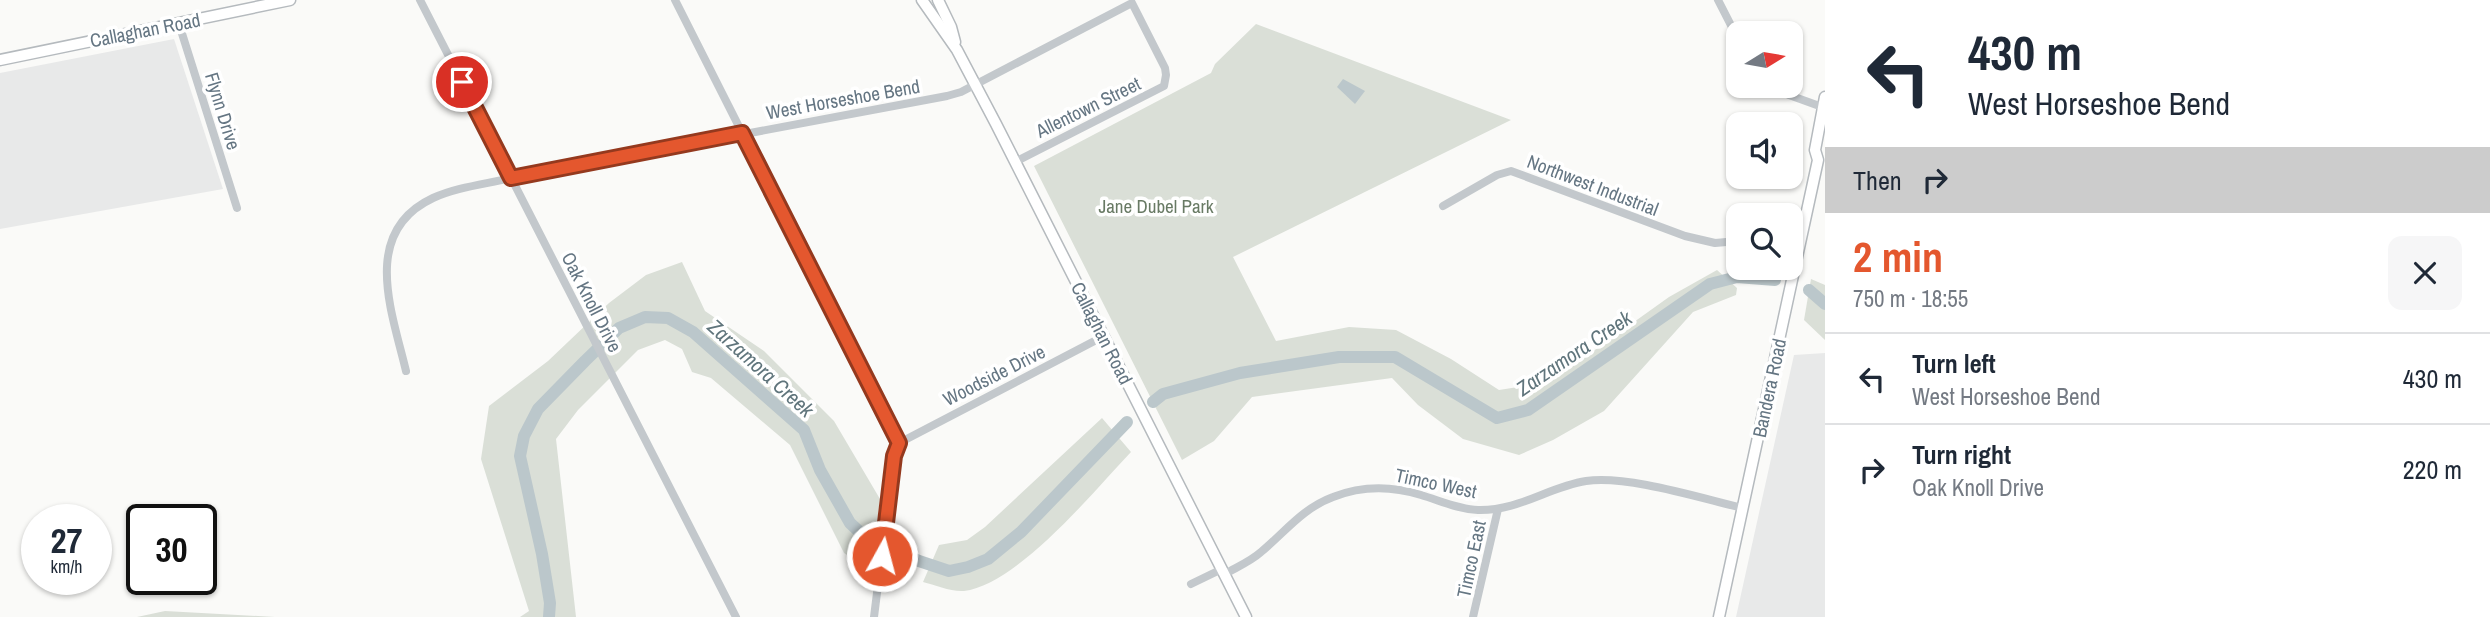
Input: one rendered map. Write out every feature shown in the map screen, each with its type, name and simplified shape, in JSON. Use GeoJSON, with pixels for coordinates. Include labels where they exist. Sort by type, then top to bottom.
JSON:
{"type":"FeatureCollection","features":[{"type":"Feature","properties":{"kind":"main road","name":"Callaghan Road"},"geometry":{"type":"LineString","coordinates":[[0,60],[290,0]]}},
{"type":"Feature","properties":{"kind":"main road","name":"Callaghan Road"},"geometry":{"type":"LineString","coordinates":[[922,0],[957,50],[1246,617]]}},
{"type":"Feature","properties":{"kind":"main road"},"geometry":{"type":"LineString","coordinates":[[929,0],[943,31]]}},
{"type":"Feature","properties":{"kind":"main road","name":"Callaghan Road"},"geometry":{"type":"LineString","coordinates":[[938,0],[951,27],[957,50]]}},
{"type":"Feature","properties":{"kind":"main road","name":"Bandera Road"},"geometry":{"type":"LineString","coordinates":[[1803,231],[1821,156],[1815,150],[1824,104]]}},
{"type":"Feature","properties":{"kind":"main road","name":"Bandera Road"},"geometry":{"type":"LineString","coordinates":[[1719,617],[1792,280]]}},
{"type":"Feature","properties":{"kind":"street","name":"Oak Knoll Drive"},"geometry":{"type":"LineString","coordinates":[[421,0],[736,617]]}},
{"type":"Feature","properties":{"kind":"street"},"geometry":{"type":"LineString","coordinates":[[676,0],[899,443],[894,456],[874,617]]}},
{"type":"Feature","properties":{"kind":"street"},"geometry":{"type":"LineString","coordinates":[[1718,0],[1729,21]]}},
{"type":"Feature","properties":{"kind":"street","name":"West Horseshoe Bend"},"geometry":{"type":"LineString","coordinates":[[406,371],[386,275],[386,259],[393,237],[411,214],[432,199],[511,178],[947,96],[975,85],[1132,3],[1166,75]]}},
{"type":"Feature","properties":{"kind":"street","name":"Flynn Drive"},"geometry":{"type":"LineString","coordinates":[[178,24],[237,208]]}},
{"type":"Feature","properties":{"kind":"street","name":"Allentown Street"},"geometry":{"type":"LineString","coordinates":[[1015,162],[1158,90],[1164,86],[1166,75]]}},
{"type":"Feature","properties":{"kind":"street"},"geometry":{"type":"LineString","coordinates":[[1798,98],[1824,104]]}},
{"type":"Feature","properties":{"kind":"street","name":"Northwest Industrial"},"geometry":{"type":"LineString","coordinates":[[1443,206],[1497,175],[1511,171],[1685,236],[1715,243],[1726,242]]}},
{"type":"Feature","properties":{"kind":"street","name":"Woodside Drive"},"geometry":{"type":"LineString","coordinates":[[899,443],[1104,336]]}},
{"type":"Feature","properties":{"kind":"street","name":"Timco West"},"geometry":{"type":"LineString","coordinates":[[1191,584],[1254,558],[1310,508],[1350,492],[1391,488],[1462,508],[1498,509],[1530,501],[1573,484],[1608,480],[1743,508]]}},
{"type":"Feature","properties":{"kind":"street","name":"Timco East"},"geometry":{"type":"LineString","coordinates":[[1474,617],[1498,509]]}},
{"type":"Feature","properties":{"kind":"shaded area"},"geometry":{"type":"Polygon","coordinates":[[[174,39],[223,189],[0,229],[0,73],[174,39]]]}},
{"type":"Feature","properties":{"kind":"shaded area"},"geometry":{"type":"Polygon","coordinates":[[[1343,79],[1365,91],[1355,104],[1337,87],[1343,79]]]}},
{"type":"Feature","properties":{"kind":"shaded area"},"geometry":{"type":"Polygon","coordinates":[[[1825,353],[1825,617],[1736,617],[1794,355],[1825,353]]]}},
{"type":"Feature","properties":{"kind":"green space","name":"Jane Dubel Park"},"geometry":{"type":"Polygon","coordinates":[[[1256,24],[1511,120],[1233,257],[1276,341],[1349,327],[1396,330],[1451,359],[1499,390],[1531,385],[1571,367],[1669,297],[1717,270],[1737,288],[1736,295],[1693,312],[1604,411],[1553,440],[1519,455],[1463,439],[1418,405],[1392,378],[1252,397],[1214,441],[1182,460],[1034,166],[1211,73],[1215,64],[1256,24]]]}},
{"type":"Feature","properties":{"kind":"green space"},"geometry":{"type":"Polygon","coordinates":[[[682,262],[705,311],[764,351],[834,421],[880,499],[871,569],[844,553],[790,445],[711,378],[692,372],[682,349],[665,340],[638,350],[578,410],[556,439],[576,617],[520,617],[529,611],[481,459],[489,406],[548,361],[609,303],[646,275],[682,262]]]}},
{"type":"Feature","properties":{"kind":"green space"},"geometry":{"type":"Polygon","coordinates":[[[1811,279],[1825,285],[1825,340],[1804,320],[1811,279]]]}},
{"type":"Feature","properties":{"kind":"green space"},"geometry":{"type":"Polygon","coordinates":[[[1102,418],[1131,452],[1054,534],[1007,572],[985,585],[959,591],[923,582],[939,545],[967,540],[985,527],[1102,418]]]}},
{"type":"Feature","properties":{"kind":"green space"},"geometry":{"type":"Polygon","coordinates":[[[165,611],[275,617],[137,617],[165,611]]]}},
{"type":"Feature","properties":{"kind":"waterway","name":"Zarzamora Creek"},"geometry":{"type":"LineString","coordinates":[[1153,402],[1163,394],[1240,373],[1339,357],[1395,357],[1497,418],[1528,410],[1710,284],[1726,280]]}},
{"type":"Feature","properties":{"kind":"waterway","name":"Zarzamora Creek"},"geometry":{"type":"LineString","coordinates":[[1809,290],[1825,304]]}},
{"type":"Feature","properties":{"kind":"waterway","name":"Zarzamora Creek"},"geometry":{"type":"LineString","coordinates":[[549,617],[550,603],[542,554],[520,456],[524,436],[538,409],[585,361],[619,328],[645,317],[668,318],[693,332],[804,430],[820,470],[850,523],[865,537],[949,571],[988,559],[1021,532],[1127,422]]}},
{"type":"Feature","properties":{"kind":"route"},"geometry":{"type":"LineString","coordinates":[[462,82],[511,178],[742,133],[899,443],[894,456],[882,556]]}}]}
